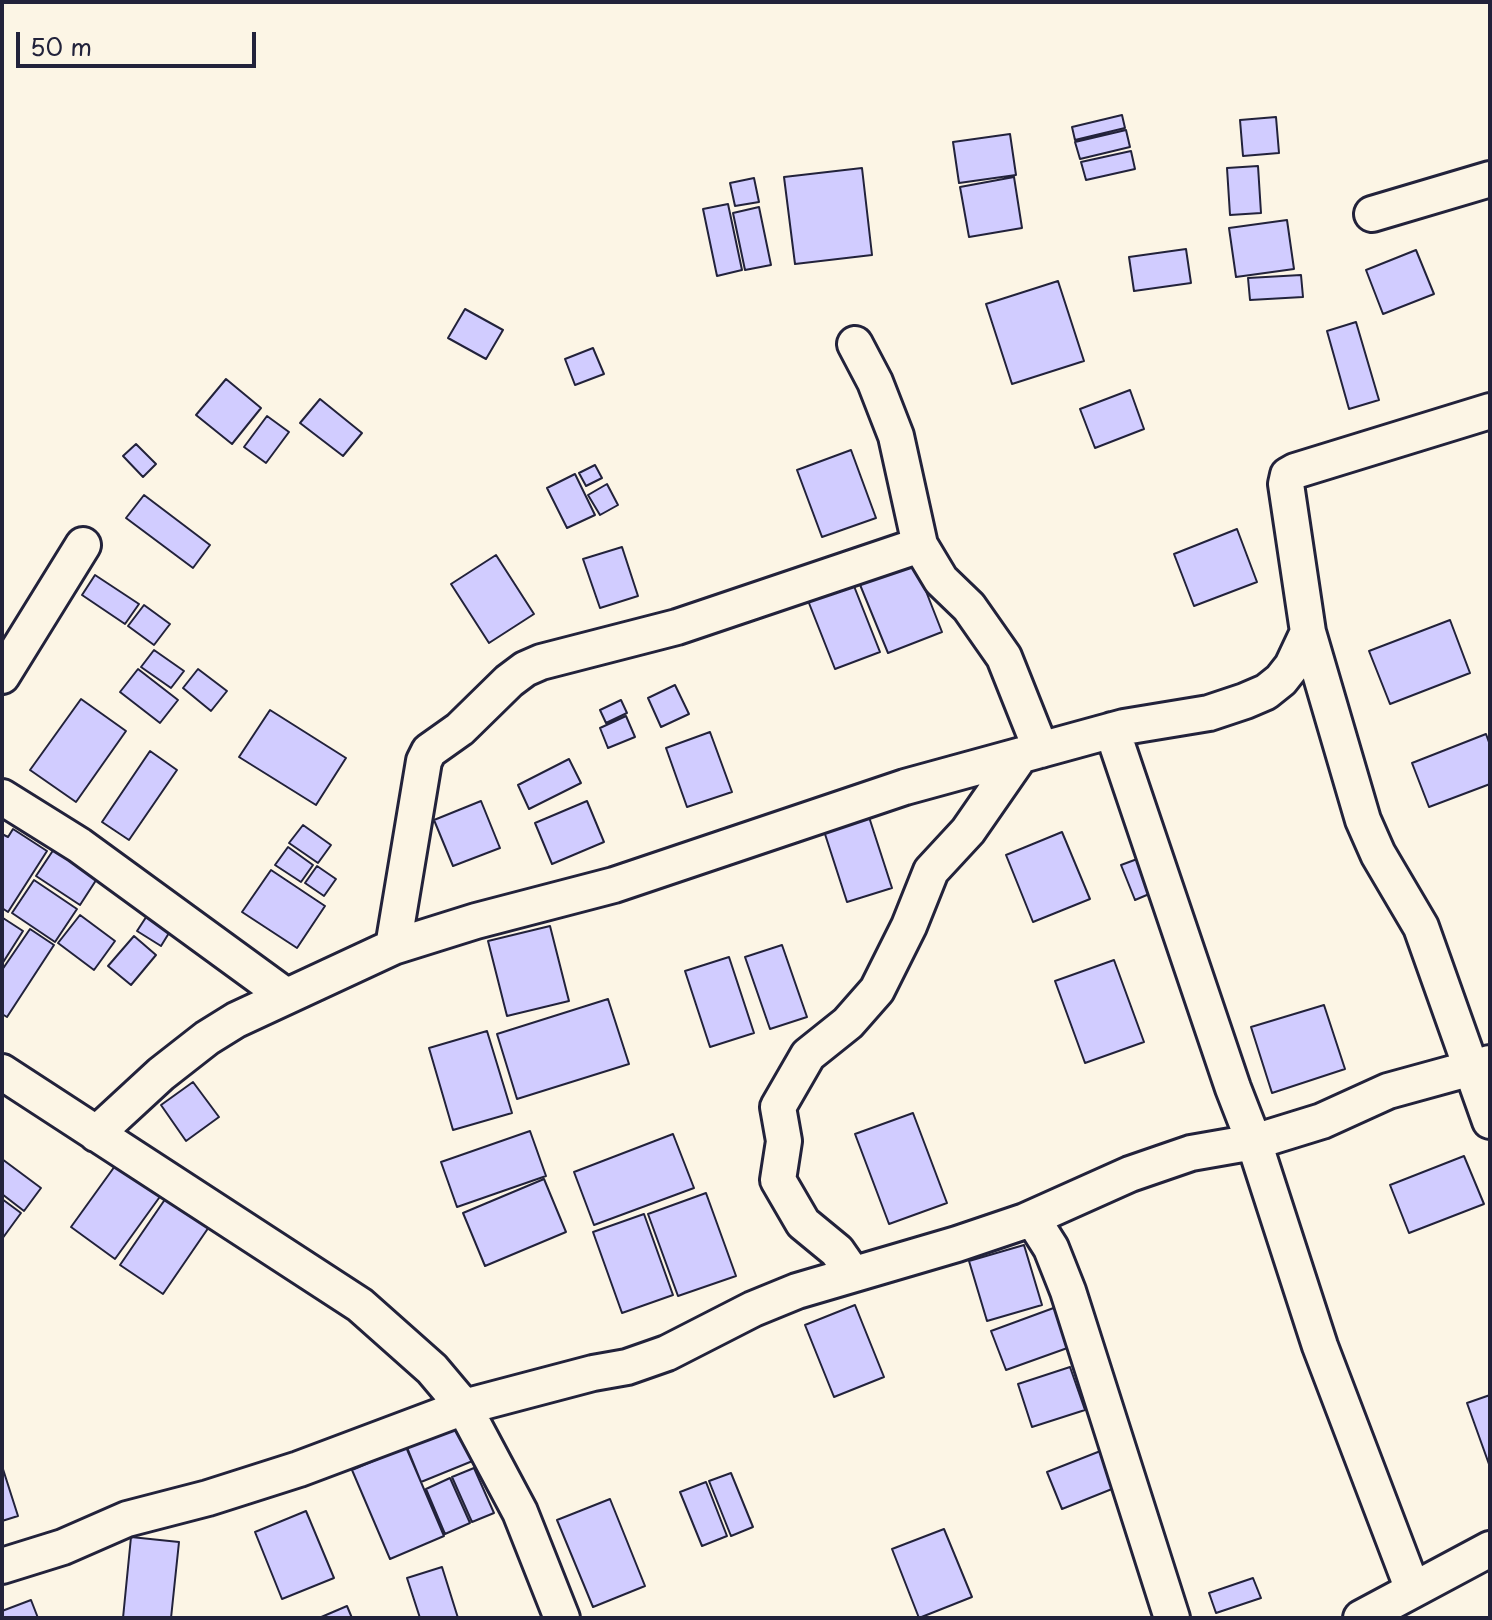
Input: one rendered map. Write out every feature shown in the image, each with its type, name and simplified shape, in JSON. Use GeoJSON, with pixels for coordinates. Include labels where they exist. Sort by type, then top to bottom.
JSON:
{"type":"FeatureCollection","features":[{"type":"Feature","properties":{"kind":"street"},"geometry":{"type":"LineString","coordinates":[[1372,214],[1490,179]]}},
{"type":"Feature","properties":{"kind":"street"},"geometry":{"type":"LineString","coordinates":[[855,344],[875,382],[896,436],[920,545],[941,580],[969,607],[1004,657],[1030,753]]}},
{"type":"Feature","properties":{"kind":"street"},"geometry":{"type":"LineString","coordinates":[[1490,411],[1295,471],[1288,475],[1286,484],[1308,632],[1363,820],[1378,854],[1421,927],[1482,1066],[1490,1121]]}},
{"type":"Feature","properties":{"kind":"street"},"geometry":{"type":"LineString","coordinates":[[2,676],[83,545]]}},
{"type":"Feature","properties":{"kind":"street"},"geometry":{"type":"LineString","coordinates":[[393,947],[424,761],[429,751],[460,729],[525,669],[562,654],[612,645],[677,627],[920,545]]}},
{"type":"Feature","properties":{"kind":"street"},"geometry":{"type":"LineString","coordinates":[[96,1134],[161,1074],[207,1038],[286,996],[393,947],[476,921],[614,885],[889,792],[1112,730],[1209,713],[1266,692],[1292,666],[1308,632]]}},
{"type":"Feature","properties":{"kind":"street"},"geometry":{"type":"LineString","coordinates":[[1112,730],[1254,1142],[1320,1346],[1413,1590]]}},
{"type":"Feature","properties":{"kind":"street"},"geometry":{"type":"LineString","coordinates":[[853,1274],[837,1251],[803,1223],[778,1180],[784,1141],[778,1107],[808,1055],[848,1023],[877,990],[909,926],[931,871],[968,831],[1030,753]]}},
{"type":"Feature","properties":{"kind":"street"},"geometry":{"type":"LineString","coordinates":[[2,797],[79,845],[286,996]]}},
{"type":"Feature","properties":{"kind":"street"},"geometry":{"type":"LineString","coordinates":[[2,1566],[63,1547],[127,1519],[208,1498],[299,1469],[464,1407],[627,1367],[667,1353],[782,1297],[1032,1218],[1099,1186],[1159,1163],[1191,1153],[1254,1142],[1322,1121],[1388,1091],[1482,1066]]}},
{"type":"Feature","properties":{"kind":"street"},"geometry":{"type":"LineString","coordinates":[[2,1072],[360,1305],[432,1369],[464,1407],[520,1512],[562,1618]]}},
{"type":"Feature","properties":{"kind":"street"},"geometry":{"type":"LineString","coordinates":[[1032,1218],[1051,1248],[1068,1291],[1172,1618]]}},
{"type":"Feature","properties":{"kind":"street"},"geometry":{"type":"LineString","coordinates":[[1361,1618],[1490,1549]]}},
{"type":"Feature","properties":{"kind":"building"},"geometry":{"type":"Polygon","coordinates":[[[1122,115],[1125,128],[1075,140],[1072,127],[1122,115]]]}},
{"type":"Feature","properties":{"kind":"building"},"geometry":{"type":"Polygon","coordinates":[[[1276,117],[1279,153],[1243,156],[1240,120],[1276,117]]]}},
{"type":"Feature","properties":{"kind":"building"},"geometry":{"type":"Polygon","coordinates":[[[1126,130],[1130,147],[1080,159],[1075,142],[1126,130]]]}},
{"type":"Feature","properties":{"kind":"building"},"geometry":{"type":"Polygon","coordinates":[[[1010,134],[1016,175],[959,183],[953,142],[1010,134]]]}},
{"type":"Feature","properties":{"kind":"building"},"geometry":{"type":"Polygon","coordinates":[[[1131,151],[1135,169],[1086,180],[1081,162],[1131,151]]]}},
{"type":"Feature","properties":{"kind":"building"},"geometry":{"type":"Polygon","coordinates":[[[1258,166],[1261,213],[1230,215],[1227,168],[1258,166]]]}},
{"type":"Feature","properties":{"kind":"building"},"geometry":{"type":"Polygon","coordinates":[[[862,168],[872,255],[795,264],[784,177],[862,168]]]}},
{"type":"Feature","properties":{"kind":"building"},"geometry":{"type":"Polygon","coordinates":[[[1014,177],[1022,228],[969,237],[960,187],[1014,177]]]}},
{"type":"Feature","properties":{"kind":"building"},"geometry":{"type":"Polygon","coordinates":[[[754,178],[759,202],[735,206],[730,183],[754,178]]]}},
{"type":"Feature","properties":{"kind":"building"},"geometry":{"type":"Polygon","coordinates":[[[728,204],[742,270],[717,276],[703,209],[728,204]]]}},
{"type":"Feature","properties":{"kind":"building"},"geometry":{"type":"Polygon","coordinates":[[[759,207],[771,265],[745,270],[733,213],[759,207]]]}},
{"type":"Feature","properties":{"kind":"building"},"geometry":{"type":"Polygon","coordinates":[[[1287,220],[1294,269],[1236,277],[1229,228],[1287,220]]]}},
{"type":"Feature","properties":{"kind":"building"},"geometry":{"type":"Polygon","coordinates":[[[1186,249],[1191,283],[1134,291],[1129,257],[1186,249]]]}},
{"type":"Feature","properties":{"kind":"building"},"geometry":{"type":"Polygon","coordinates":[[[1416,250],[1434,294],[1383,314],[1366,270],[1416,250]]]}},
{"type":"Feature","properties":{"kind":"building"},"geometry":{"type":"Polygon","coordinates":[[[1301,275],[1303,297],[1250,300],[1248,278],[1301,275]]]}},
{"type":"Feature","properties":{"kind":"building"},"geometry":{"type":"Polygon","coordinates":[[[1058,281],[1084,361],[1012,384],[986,304],[1058,281]]]}},
{"type":"Feature","properties":{"kind":"building"},"geometry":{"type":"Polygon","coordinates":[[[465,309],[503,330],[486,359],[448,338],[465,309]]]}},
{"type":"Feature","properties":{"kind":"building"},"geometry":{"type":"Polygon","coordinates":[[[1356,322],[1379,400],[1349,409],[1327,331],[1356,322]]]}},
{"type":"Feature","properties":{"kind":"building"},"geometry":{"type":"Polygon","coordinates":[[[593,348],[604,374],[575,385],[565,359],[593,348]]]}},
{"type":"Feature","properties":{"kind":"building"},"geometry":{"type":"Polygon","coordinates":[[[226,379],[261,408],[232,444],[196,415],[226,379]]]}},
{"type":"Feature","properties":{"kind":"building"},"geometry":{"type":"Polygon","coordinates":[[[1130,390],[1144,429],[1095,448],[1080,409],[1130,390]]]}},
{"type":"Feature","properties":{"kind":"building"},"geometry":{"type":"Polygon","coordinates":[[[320,399],[362,433],[343,456],[300,423],[320,399]]]}},
{"type":"Feature","properties":{"kind":"building"},"geometry":{"type":"Polygon","coordinates":[[[267,416],[289,432],[266,463],[244,447],[267,416]]]}},
{"type":"Feature","properties":{"kind":"building"},"geometry":{"type":"Polygon","coordinates":[[[136,444],[156,464],[143,477],[123,456],[136,444]]]}},
{"type":"Feature","properties":{"kind":"building"},"geometry":{"type":"Polygon","coordinates":[[[851,450],[876,518],[822,537],[797,470],[851,450]]]}},
{"type":"Feature","properties":{"kind":"building"},"geometry":{"type":"Polygon","coordinates":[[[595,465],[602,478],[586,486],[579,473],[595,465]]]}},
{"type":"Feature","properties":{"kind":"building"},"geometry":{"type":"Polygon","coordinates":[[[575,474],[595,515],[567,528],[547,488],[575,474]]]}},
{"type":"Feature","properties":{"kind":"building"},"geometry":{"type":"Polygon","coordinates":[[[607,484],[618,505],[600,515],[588,495],[607,484]]]}},
{"type":"Feature","properties":{"kind":"building"},"geometry":{"type":"Polygon","coordinates":[[[144,495],[210,545],[193,568],[126,518],[144,495]]]}},
{"type":"Feature","properties":{"kind":"building"},"geometry":{"type":"Polygon","coordinates":[[[1237,529],[1257,582],[1194,606],[1174,554],[1237,529]]]}},
{"type":"Feature","properties":{"kind":"building"},"geometry":{"type":"Polygon","coordinates":[[[622,547],[638,596],[600,608],[583,559],[622,547]]]}},
{"type":"Feature","properties":{"kind":"building"},"geometry":{"type":"Polygon","coordinates":[[[911,553],[942,632],[888,653],[856,575],[911,553]]]}},
{"type":"Feature","properties":{"kind":"building"},"geometry":{"type":"Polygon","coordinates":[[[496,555],[534,614],[489,643],[451,584],[496,555]]]}},
{"type":"Feature","properties":{"kind":"building"},"geometry":{"type":"Polygon","coordinates":[[[95,575],[139,604],[125,624],[82,595],[95,575]]]}},
{"type":"Feature","properties":{"kind":"building"},"geometry":{"type":"Polygon","coordinates":[[[850,576],[880,652],[835,669],[805,593],[850,576]]]}},
{"type":"Feature","properties":{"kind":"building"},"geometry":{"type":"Polygon","coordinates":[[[144,605],[170,624],[154,645],[128,626],[144,605]]]}},
{"type":"Feature","properties":{"kind":"building"},"geometry":{"type":"Polygon","coordinates":[[[1450,620],[1470,673],[1390,704],[1369,651],[1450,620]]]}},
{"type":"Feature","properties":{"kind":"building"},"geometry":{"type":"Polygon","coordinates":[[[154,650],[184,671],[171,688],[141,667],[154,650]]]}},
{"type":"Feature","properties":{"kind":"building"},"geometry":{"type":"Polygon","coordinates":[[[138,669],[178,700],[160,723],[120,692],[138,669]]]}},
{"type":"Feature","properties":{"kind":"building"},"geometry":{"type":"Polygon","coordinates":[[[198,669],[227,691],[211,711],[183,688],[198,669]]]}},
{"type":"Feature","properties":{"kind":"building"},"geometry":{"type":"Polygon","coordinates":[[[675,685],[689,714],[661,727],[648,698],[675,685]]]}},
{"type":"Feature","properties":{"kind":"building"},"geometry":{"type":"Polygon","coordinates":[[[81,699],[126,731],[76,802],[30,770],[81,699]]]}},
{"type":"Feature","properties":{"kind":"building"},"geometry":{"type":"Polygon","coordinates":[[[621,700],[627,713],[606,723],[600,710],[621,700]]]}},
{"type":"Feature","properties":{"kind":"building"},"geometry":{"type":"Polygon","coordinates":[[[270,710],[346,758],[316,805],[239,757],[270,710]]]}},
{"type":"Feature","properties":{"kind":"building"},"geometry":{"type":"Polygon","coordinates":[[[626,716],[635,737],[608,748],[600,728],[626,716]]]}},
{"type":"Feature","properties":{"kind":"building"},"geometry":{"type":"Polygon","coordinates":[[[710,732],[732,792],[687,807],[666,748],[710,732]]]}},
{"type":"Feature","properties":{"kind":"building"},"geometry":{"type":"Polygon","coordinates":[[[1486,734],[1490,745],[1490,784],[1429,807],[1412,763],[1486,734]]]}},
{"type":"Feature","properties":{"kind":"building"},"geometry":{"type":"Polygon","coordinates":[[[150,751],[177,770],[129,840],[102,822],[150,751]]]}},
{"type":"Feature","properties":{"kind":"building"},"geometry":{"type":"Polygon","coordinates":[[[569,759],[581,783],[529,809],[518,785],[569,759]]]}},
{"type":"Feature","properties":{"kind":"building"},"geometry":{"type":"Polygon","coordinates":[[[481,801],[500,848],[453,866],[434,820],[481,801]]]}},
{"type":"Feature","properties":{"kind":"building"},"geometry":{"type":"Polygon","coordinates":[[[587,801],[604,842],[552,864],[535,823],[587,801]]]}},
{"type":"Feature","properties":{"kind":"building"},"geometry":{"type":"Polygon","coordinates":[[[869,817],[892,888],[847,902],[824,831],[869,817]]]}},
{"type":"Feature","properties":{"kind":"building"},"geometry":{"type":"Polygon","coordinates":[[[303,825],[331,845],[318,863],[289,843],[303,825]]]}},
{"type":"Feature","properties":{"kind":"building"},"geometry":{"type":"Polygon","coordinates":[[[13,829],[47,851],[8,912],[2,908],[2,834],[8,837],[13,829]]]}},
{"type":"Feature","properties":{"kind":"building"},"geometry":{"type":"Polygon","coordinates":[[[1062,832],[1090,899],[1033,922],[1006,855],[1062,832]]]}},
{"type":"Feature","properties":{"kind":"building"},"geometry":{"type":"Polygon","coordinates":[[[58,843],[102,871],[80,905],[36,876],[58,843]]]}},
{"type":"Feature","properties":{"kind":"building"},"geometry":{"type":"Polygon","coordinates":[[[288,847],[313,865],[301,882],[275,865],[288,847]]]}},
{"type":"Feature","properties":{"kind":"building"},"geometry":{"type":"Polygon","coordinates":[[[1148,855],[1161,889],[1135,900],[1121,865],[1148,855]]]}},
{"type":"Feature","properties":{"kind":"building"},"geometry":{"type":"Polygon","coordinates":[[[317,866],[336,879],[324,896],[305,883],[317,866]]]}},
{"type":"Feature","properties":{"kind":"building"},"geometry":{"type":"Polygon","coordinates":[[[271,870],[325,906],[297,948],[242,912],[271,870]]]}},
{"type":"Feature","properties":{"kind":"building"},"geometry":{"type":"Polygon","coordinates":[[[34,880],[77,909],[55,942],[12,913],[34,880]]]}},
{"type":"Feature","properties":{"kind":"building"},"geometry":{"type":"Polygon","coordinates":[[[154,905],[177,920],[161,946],[137,931],[154,905]]]}},
{"type":"Feature","properties":{"kind":"building"},"geometry":{"type":"Polygon","coordinates":[[[80,915],[115,941],[94,970],[58,943],[80,915]]]}},
{"type":"Feature","properties":{"kind":"building"},"geometry":{"type":"Polygon","coordinates":[[[2,920],[23,931],[2,964],[2,920]]]}},
{"type":"Feature","properties":{"kind":"building"},"geometry":{"type":"Polygon","coordinates":[[[550,926],[569,1001],[507,1016],[488,941],[550,926]]]}},
{"type":"Feature","properties":{"kind":"building"},"geometry":{"type":"Polygon","coordinates":[[[30,929],[54,945],[7,1017],[2,1014],[2,970],[30,929]]]}},
{"type":"Feature","properties":{"kind":"building"},"geometry":{"type":"Polygon","coordinates":[[[134,936],[156,955],[131,985],[108,966],[134,936]]]}},
{"type":"Feature","properties":{"kind":"building"},"geometry":{"type":"Polygon","coordinates":[[[782,945],[807,1017],[770,1029],[745,957],[782,945]]]}},
{"type":"Feature","properties":{"kind":"building"},"geometry":{"type":"Polygon","coordinates":[[[729,957],[754,1033],[710,1047],[685,971],[729,957]]]}},
{"type":"Feature","properties":{"kind":"building"},"geometry":{"type":"Polygon","coordinates":[[[1114,960],[1144,1042],[1085,1063],[1055,981],[1114,960]]]}},
{"type":"Feature","properties":{"kind":"building"},"geometry":{"type":"Polygon","coordinates":[[[608,999],[629,1064],[517,1099],[497,1034],[608,999]]]}},
{"type":"Feature","properties":{"kind":"building"},"geometry":{"type":"Polygon","coordinates":[[[1324,1005],[1345,1069],[1272,1093],[1251,1027],[1324,1005]]]}},
{"type":"Feature","properties":{"kind":"building"},"geometry":{"type":"Polygon","coordinates":[[[487,1031],[512,1113],[453,1130],[429,1048],[487,1031]]]}},
{"type":"Feature","properties":{"kind":"building"},"geometry":{"type":"Polygon","coordinates":[[[193,1082],[219,1117],[186,1141],[161,1105],[193,1082]]]}},
{"type":"Feature","properties":{"kind":"building"},"geometry":{"type":"Polygon","coordinates":[[[913,1113],[947,1203],[889,1224],[855,1134],[913,1113]]]}},
{"type":"Feature","properties":{"kind":"building"},"geometry":{"type":"Polygon","coordinates":[[[530,1131],[546,1176],[457,1207],[441,1162],[530,1131]]]}},
{"type":"Feature","properties":{"kind":"building"},"geometry":{"type":"Polygon","coordinates":[[[673,1134],[694,1188],[594,1225],[574,1172],[673,1134]]]}},
{"type":"Feature","properties":{"kind":"building"},"geometry":{"type":"Polygon","coordinates":[[[1464,1156],[1484,1204],[1409,1233],[1390,1185],[1464,1156]]]}},
{"type":"Feature","properties":{"kind":"building"},"geometry":{"type":"Polygon","coordinates":[[[2,1159],[41,1188],[24,1211],[2,1194],[2,1159]]]}},
{"type":"Feature","properties":{"kind":"building"},"geometry":{"type":"Polygon","coordinates":[[[120,1159],[164,1191],[115,1259],[71,1227],[120,1159]]]}},
{"type":"Feature","properties":{"kind":"building"},"geometry":{"type":"Polygon","coordinates":[[[544,1179],[566,1232],[485,1266],[463,1213],[544,1179]]]}},
{"type":"Feature","properties":{"kind":"building"},"geometry":{"type":"Polygon","coordinates":[[[706,1193],[736,1276],[678,1296],[648,1214],[706,1193]]]}},
{"type":"Feature","properties":{"kind":"building"},"geometry":{"type":"Polygon","coordinates":[[[168,1195],[211,1224],[163,1294],[120,1265],[168,1195]]]}},
{"type":"Feature","properties":{"kind":"building"},"geometry":{"type":"Polygon","coordinates":[[[2,1199],[21,1213],[2,1239],[2,1199]]]}},
{"type":"Feature","properties":{"kind":"building"},"geometry":{"type":"Polygon","coordinates":[[[644,1214],[673,1295],[622,1313],[593,1232],[644,1214]]]}},
{"type":"Feature","properties":{"kind":"building"},"geometry":{"type":"Polygon","coordinates":[[[1024,1245],[1042,1305],[987,1321],[969,1261],[1024,1245]]]}},
{"type":"Feature","properties":{"kind":"building"},"geometry":{"type":"Polygon","coordinates":[[[855,1305],[884,1377],[834,1397],[805,1325],[855,1305]]]}},
{"type":"Feature","properties":{"kind":"building"},"geometry":{"type":"Polygon","coordinates":[[[1059,1306],[1073,1346],[1006,1370],[991,1331],[1059,1306]]]}},
{"type":"Feature","properties":{"kind":"building"},"geometry":{"type":"Polygon","coordinates":[[[1070,1367],[1085,1410],[1032,1427],[1018,1384],[1070,1367]]]}},
{"type":"Feature","properties":{"kind":"building"},"geometry":{"type":"Polygon","coordinates":[[[1490,1395],[1490,1467],[1467,1403],[1490,1395]]]}},
{"type":"Feature","properties":{"kind":"building"},"geometry":{"type":"Polygon","coordinates":[[[459,1423],[475,1460],[421,1482],[406,1445],[459,1423]]]}},
{"type":"Feature","properties":{"kind":"building"},"geometry":{"type":"Polygon","coordinates":[[[406,1447],[444,1536],[390,1559],[352,1470],[406,1447]]]}},
{"type":"Feature","properties":{"kind":"building"},"geometry":{"type":"Polygon","coordinates":[[[1103,1450],[1117,1487],[1062,1509],[1047,1472],[1103,1450]]]}},
{"type":"Feature","properties":{"kind":"building"},"geometry":{"type":"Polygon","coordinates":[[[2,1466],[18,1516],[2,1521],[2,1466]]]}},
{"type":"Feature","properties":{"kind":"building"},"geometry":{"type":"Polygon","coordinates":[[[474,1468],[494,1513],[472,1522],[452,1477],[474,1468]]]}},
{"type":"Feature","properties":{"kind":"building"},"geometry":{"type":"Polygon","coordinates":[[[731,1473],[753,1527],[731,1536],[709,1481],[731,1473]]]}},
{"type":"Feature","properties":{"kind":"building"},"geometry":{"type":"Polygon","coordinates":[[[450,1478],[470,1523],[445,1534],[426,1489],[450,1478]]]}},
{"type":"Feature","properties":{"kind":"building"},"geometry":{"type":"Polygon","coordinates":[[[706,1482],[727,1536],[702,1546],[680,1492],[706,1482]]]}},
{"type":"Feature","properties":{"kind":"building"},"geometry":{"type":"Polygon","coordinates":[[[610,1499],[645,1586],[593,1607],[557,1520],[610,1499]]]}},
{"type":"Feature","properties":{"kind":"building"},"geometry":{"type":"Polygon","coordinates":[[[306,1511],[334,1578],[282,1599],[255,1532],[306,1511]]]}},
{"type":"Feature","properties":{"kind":"building"},"geometry":{"type":"Polygon","coordinates":[[[944,1529],[972,1597],[919,1618],[892,1549],[944,1529]]]}},
{"type":"Feature","properties":{"kind":"building"},"geometry":{"type":"Polygon","coordinates":[[[131,1537],[179,1542],[171,1618],[123,1618],[131,1537]]]}},
{"type":"Feature","properties":{"kind":"building"},"geometry":{"type":"Polygon","coordinates":[[[442,1567],[458,1618],[420,1618],[407,1578],[442,1567]]]}},
{"type":"Feature","properties":{"kind":"building"},"geometry":{"type":"Polygon","coordinates":[[[1253,1578],[1261,1598],[1216,1613],[1209,1593],[1253,1578]]]}},
{"type":"Feature","properties":{"kind":"building"},"geometry":{"type":"Polygon","coordinates":[[[31,1600],[38,1618],[2,1618],[2,1611],[31,1600]]]}},
{"type":"Feature","properties":{"kind":"building"},"geometry":{"type":"Polygon","coordinates":[[[347,1606],[352,1618],[319,1618],[347,1606]]]}}]}
